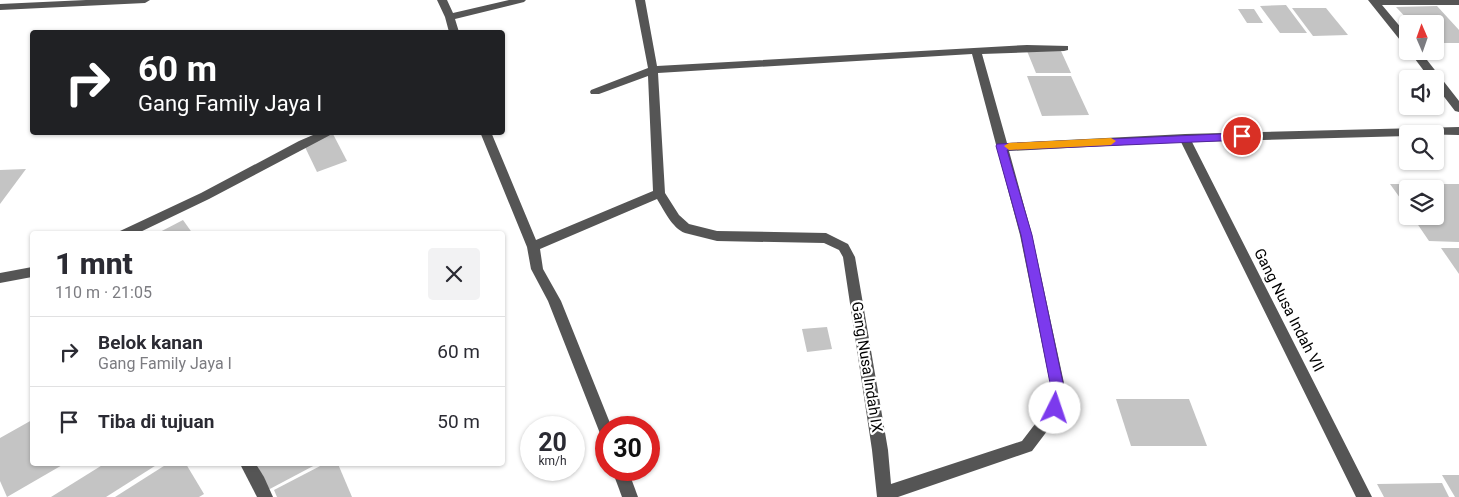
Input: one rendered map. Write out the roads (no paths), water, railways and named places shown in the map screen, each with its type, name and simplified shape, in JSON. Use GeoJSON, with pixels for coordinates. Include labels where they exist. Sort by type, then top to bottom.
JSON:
{"type":"FeatureCollection","features":[{"type":"Feature","properties":{"kind":"street"},"geometry":{"type":"LineString","coordinates":[[0,6],[144,0]]}},
{"type":"Feature","properties":{"kind":"street"},"geometry":{"type":"LineString","coordinates":[[442,0],[453,30]]}},
{"type":"Feature","properties":{"kind":"street"},"geometry":{"type":"LineString","coordinates":[[450,17],[521,0]]}},
{"type":"Feature","properties":{"kind":"street"},"geometry":{"type":"LineString","coordinates":[[533,247],[659,193],[653,70],[640,0]]}},
{"type":"Feature","properties":{"kind":"street"},"geometry":{"type":"LineString","coordinates":[[1374,1],[1459,2]]}},
{"type":"Feature","properties":{"kind":"street"},"geometry":{"type":"LineString","coordinates":[[1374,1],[1399,32]]}},
{"type":"Feature","properties":{"kind":"street"},"geometry":{"type":"LineString","coordinates":[[595,92],[653,70],[977,53],[1027,48],[1064,48]]}},
{"type":"Feature","properties":{"kind":"street"},"geometry":{"type":"LineString","coordinates":[[885,496],[1027,446],[1055,408],[1057,383],[1026,235],[977,53]]}},
{"type":"Feature","properties":{"kind":"street"},"geometry":{"type":"LineString","coordinates":[[1421,60],[1459,108]]}},
{"type":"Feature","properties":{"kind":"street"},"geometry":{"type":"LineString","coordinates":[[1001,146],[1185,138],[1459,131]]}},
{"type":"Feature","properties":{"kind":"street"},"geometry":{"type":"LineString","coordinates":[[130,231],[205,196],[302,144],[323,135]]}},
{"type":"Feature","properties":{"kind":"street"},"geometry":{"type":"LineString","coordinates":[[486,135],[533,247],[537,269],[554,301],[600,416]]}},
{"type":"Feature","properties":{"kind":"street","name":"Gang Nusa Indah VII"},"geometry":{"type":"LineString","coordinates":[[1185,138],[1364,497]]}},
{"type":"Feature","properties":{"kind":"street","name":"Gang Nusa Indah IX"},"geometry":{"type":"LineString","coordinates":[[659,193],[675,218],[685,228],[717,236],[826,238],[844,247],[849,257],[880,450],[885,496]]}},
{"type":"Feature","properties":{"kind":"street"},"geometry":{"type":"LineString","coordinates":[[0,278],[30,272]]}},
{"type":"Feature","properties":{"kind":"street"},"geometry":{"type":"LineString","coordinates":[[248,466],[259,482],[265,497]]}},
{"type":"Feature","properties":{"kind":"street"},"geometry":{"type":"LineString","coordinates":[[624,481],[630,497]]}}]}
